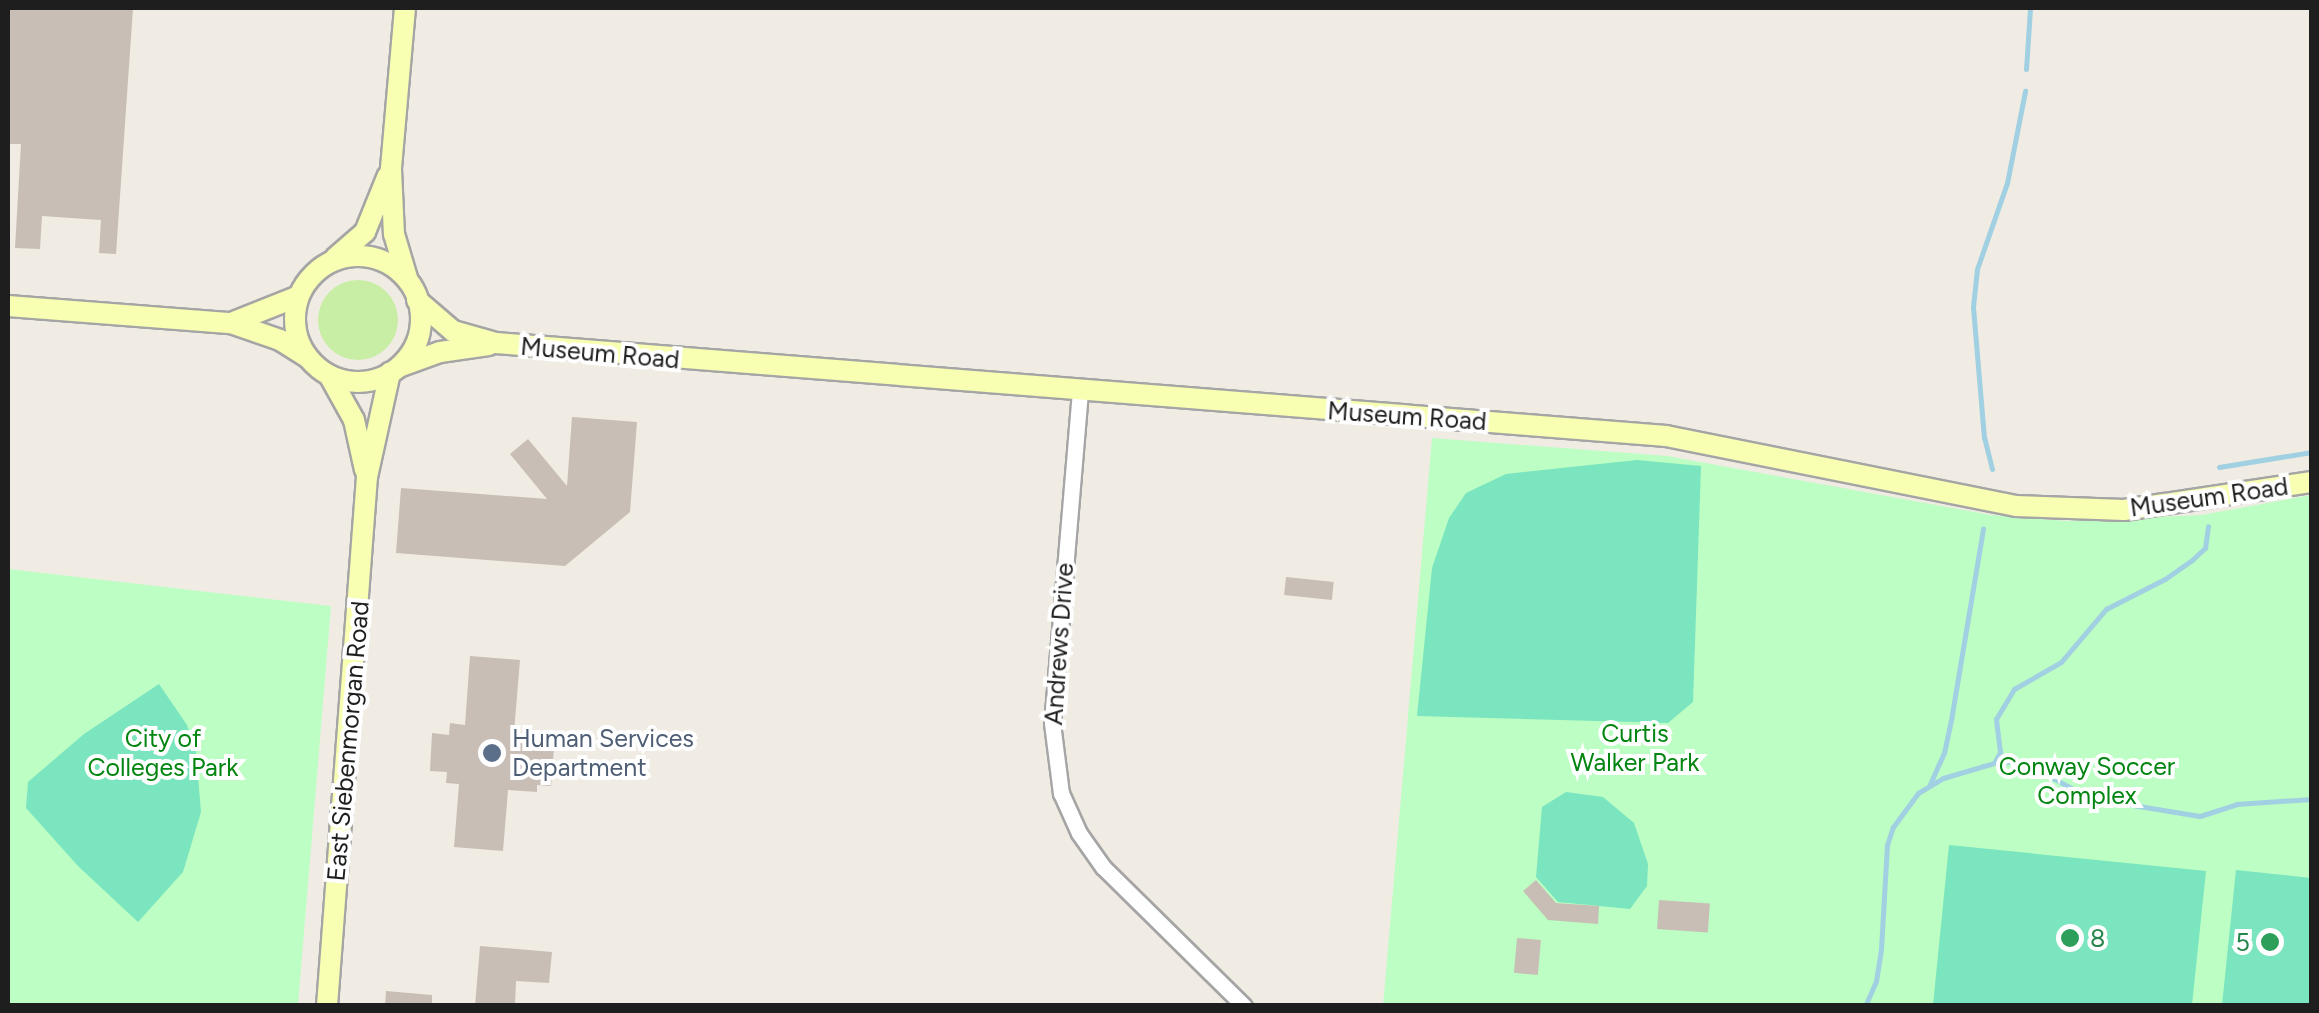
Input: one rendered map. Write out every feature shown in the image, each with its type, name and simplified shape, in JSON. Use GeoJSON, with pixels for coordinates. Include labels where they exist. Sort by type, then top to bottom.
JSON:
{"type":"FeatureCollection","features":[{"type":"Feature","properties":{"kind":"street"},"geometry":{"type":"LineString","coordinates":[[8,306],[230,323],[280,340],[329,375],[364,381],[394,370],[418,337],[414,292],[394,234],[391,169],[405,8]]}},
{"type":"Feature","properties":{"kind":"street"},"geometry":{"type":"LineString","coordinates":[[310,359],[296,329],[299,296],[310,277],[365,232],[391,169]]}},
{"type":"Feature","properties":{"kind":"street"},"geometry":{"type":"LineString","coordinates":[[327,264],[364,256],[382,260],[414,292]]}},
{"type":"Feature","properties":{"kind":"street","name":"Museum Road"},"geometry":{"type":"LineString","coordinates":[[414,292],[452,330],[496,344]]}},
{"type":"Feature","properties":{"kind":"street"},"geometry":{"type":"LineString","coordinates":[[230,323],[299,296]]}},
{"type":"Feature","properties":{"kind":"street","name":"Museum Road"},"geometry":{"type":"LineString","coordinates":[[394,370],[440,352],[496,344],[1666,436],[2016,506],[2124,510],[2312,482]]}},
{"type":"Feature","properties":{"kind":"street","name":"East Siebenmorgan Road"},"geometry":{"type":"LineString","coordinates":[[327,1006],[367,477],[394,370]]}},
{"type":"Feature","properties":{"kind":"street","name":"East Siebenmorgan Road"},"geometry":{"type":"LineString","coordinates":[[329,375],[354,420],[367,477]]}},
{"type":"Feature","properties":{"kind":"street","name":"Andrews Drive"},"geometry":{"type":"LineString","coordinates":[[1080,390],[1052,723],[1060,793],[1079,833],[1103,866],[1244,1006]]}},
{"type":"Feature","properties":{"kind":"green space"},"geometry":{"type":"Polygon","coordinates":[[[358,280],[373,283],[386,292],[395,305],[395,335],[386,348],[373,357],[358,360],[343,357],[330,348],[321,335],[318,320],[321,305],[330,292],[343,283],[358,280]]]}},
{"type":"Feature","properties":{"kind":"green space"},"geometry":{"type":"Polygon","coordinates":[[[1432,438],[1667,456],[1991,515],[2066,521],[2202,515],[2311,495],[2311,1005],[1383,1006],[1432,438]]]}},
{"type":"Feature","properties":{"kind":"green space"},"geometry":{"type":"Polygon","coordinates":[[[1637,460],[1701,466],[1693,702],[1668,723],[1417,716],[1432,568],[1449,518],[1466,493],[1506,474],[1637,460]]]}},
{"type":"Feature","properties":{"kind":"green space","name":"City of Colleges Park"},"geometry":{"type":"Polygon","coordinates":[[[8,569],[331,606],[298,1005],[8,1006],[8,569]]]}},
{"type":"Feature","properties":{"kind":"green space"},"geometry":{"type":"Polygon","coordinates":[[[159,684],[187,725],[196,752],[201,812],[183,872],[138,922],[78,866],[26,808],[28,782],[84,734],[159,684]]]}},
{"type":"Feature","properties":{"kind":"green space"},"geometry":{"type":"Polygon","coordinates":[[[1566,792],[1603,797],[1634,823],[1648,864],[1647,886],[1630,909],[1558,902],[1536,877],[1542,807],[1566,792]]]}},
{"type":"Feature","properties":{"kind":"green space","name":"8"},"geometry":{"type":"Polygon","coordinates":[[[1949,845],[2206,871],[2192,1005],[1933,1005],[1949,845]]]}},
{"type":"Feature","properties":{"kind":"green space","name":"5"},"geometry":{"type":"Polygon","coordinates":[[[2236,870],[2311,878],[2311,1005],[2222,1005],[2236,870]]]}},
{"type":"Feature","properties":{"kind":"building"},"geometry":{"type":"Polygon","coordinates":[[[8,8],[133,8],[116,254],[99,253],[101,220],[42,216],[40,249],[15,248],[21,144],[8,144],[8,8]]]}},
{"type":"Feature","properties":{"kind":"building"},"geometry":{"type":"Polygon","coordinates":[[[572,417],[637,422],[630,512],[565,566],[396,553],[401,488],[547,499],[510,454],[528,439],[567,486],[572,417]]]}},
{"type":"Feature","properties":{"kind":"building"},"geometry":{"type":"Polygon","coordinates":[[[1286,577],[1334,582],[1332,600],[1284,595],[1286,577]]]}},
{"type":"Feature","properties":{"kind":"building","name":"Human Services Department"},"geometry":{"type":"Polygon","coordinates":[[[470,656],[520,660],[514,732],[555,736],[551,786],[537,785],[537,792],[508,790],[503,851],[454,847],[459,784],[446,783],[447,772],[430,771],[432,733],[449,735],[450,723],[465,725],[470,656]]]}},
{"type":"Feature","properties":{"kind":"building"},"geometry":{"type":"Polygon","coordinates":[[[1536,880],[1556,903],[1599,906],[1598,924],[1548,920],[1523,891],[1536,880]]]}},
{"type":"Feature","properties":{"kind":"building"},"geometry":{"type":"Polygon","coordinates":[[[1659,900],[1710,904],[1708,932],[1657,929],[1659,900]]]}},
{"type":"Feature","properties":{"kind":"building"},"geometry":{"type":"Polygon","coordinates":[[[1517,938],[1541,940],[1538,975],[1514,973],[1517,938]]]}},
{"type":"Feature","properties":{"kind":"building"},"geometry":{"type":"Polygon","coordinates":[[[480,946],[552,952],[549,983],[516,981],[515,1006],[475,1006],[480,946]]]}},
{"type":"Feature","properties":{"kind":"building"},"geometry":{"type":"Polygon","coordinates":[[[386,991],[432,995],[432,1006],[385,1006],[386,991]]]}},
{"type":"Feature","properties":{"kind":"waterway"},"geometry":{"type":"LineString","coordinates":[[2026,69],[2030,8]]}},
{"type":"Feature","properties":{"kind":"waterway"},"geometry":{"type":"LineString","coordinates":[[1992,469],[1984,438],[1973,307],[1977,269],[2007,183],[2025,91]]}},
{"type":"Feature","properties":{"kind":"waterway"},"geometry":{"type":"LineString","coordinates":[[2219,467],[2312,452]]}},
{"type":"Feature","properties":{"kind":"waterway"},"geometry":{"type":"LineString","coordinates":[[1994,763],[2000,752],[1996,719],[2014,689],[2061,662],[2106,609],[2165,579],[2192,560],[2205,548],[2208,526]]}},
{"type":"Feature","properties":{"kind":"waterway"},"geometry":{"type":"LineString","coordinates":[[1930,784],[1944,753],[1983,529]]}},
{"type":"Feature","properties":{"kind":"waterway"},"geometry":{"type":"LineString","coordinates":[[1865,1006],[1876,981],[1887,845],[1893,827],[1918,793],[1943,778],[1994,763],[2021,761],[2090,798],[2200,816],[2236,804],[2312,799]]}},
{"type":"Feature","properties":{"kind":"place","name":"Human Services Department"},"geometry":{"type":"Point","coordinates":[492,753]}},
{"type":"Feature","properties":{"kind":"place","name":"8"},"geometry":{"type":"Point","coordinates":[2070,938]}},
{"type":"Feature","properties":{"kind":"place","name":"5"},"geometry":{"type":"Point","coordinates":[2270,942]}},
{"type":"Feature","properties":{"kind":"park label","name":"Curtis Walker Park"},"geometry":{"type":"Point","coordinates":[1635,748]}},
{"type":"Feature","properties":{"kind":"park label","name":"Conway Soccer Complex"},"geometry":{"type":"Point","coordinates":[2087,782]}}]}
